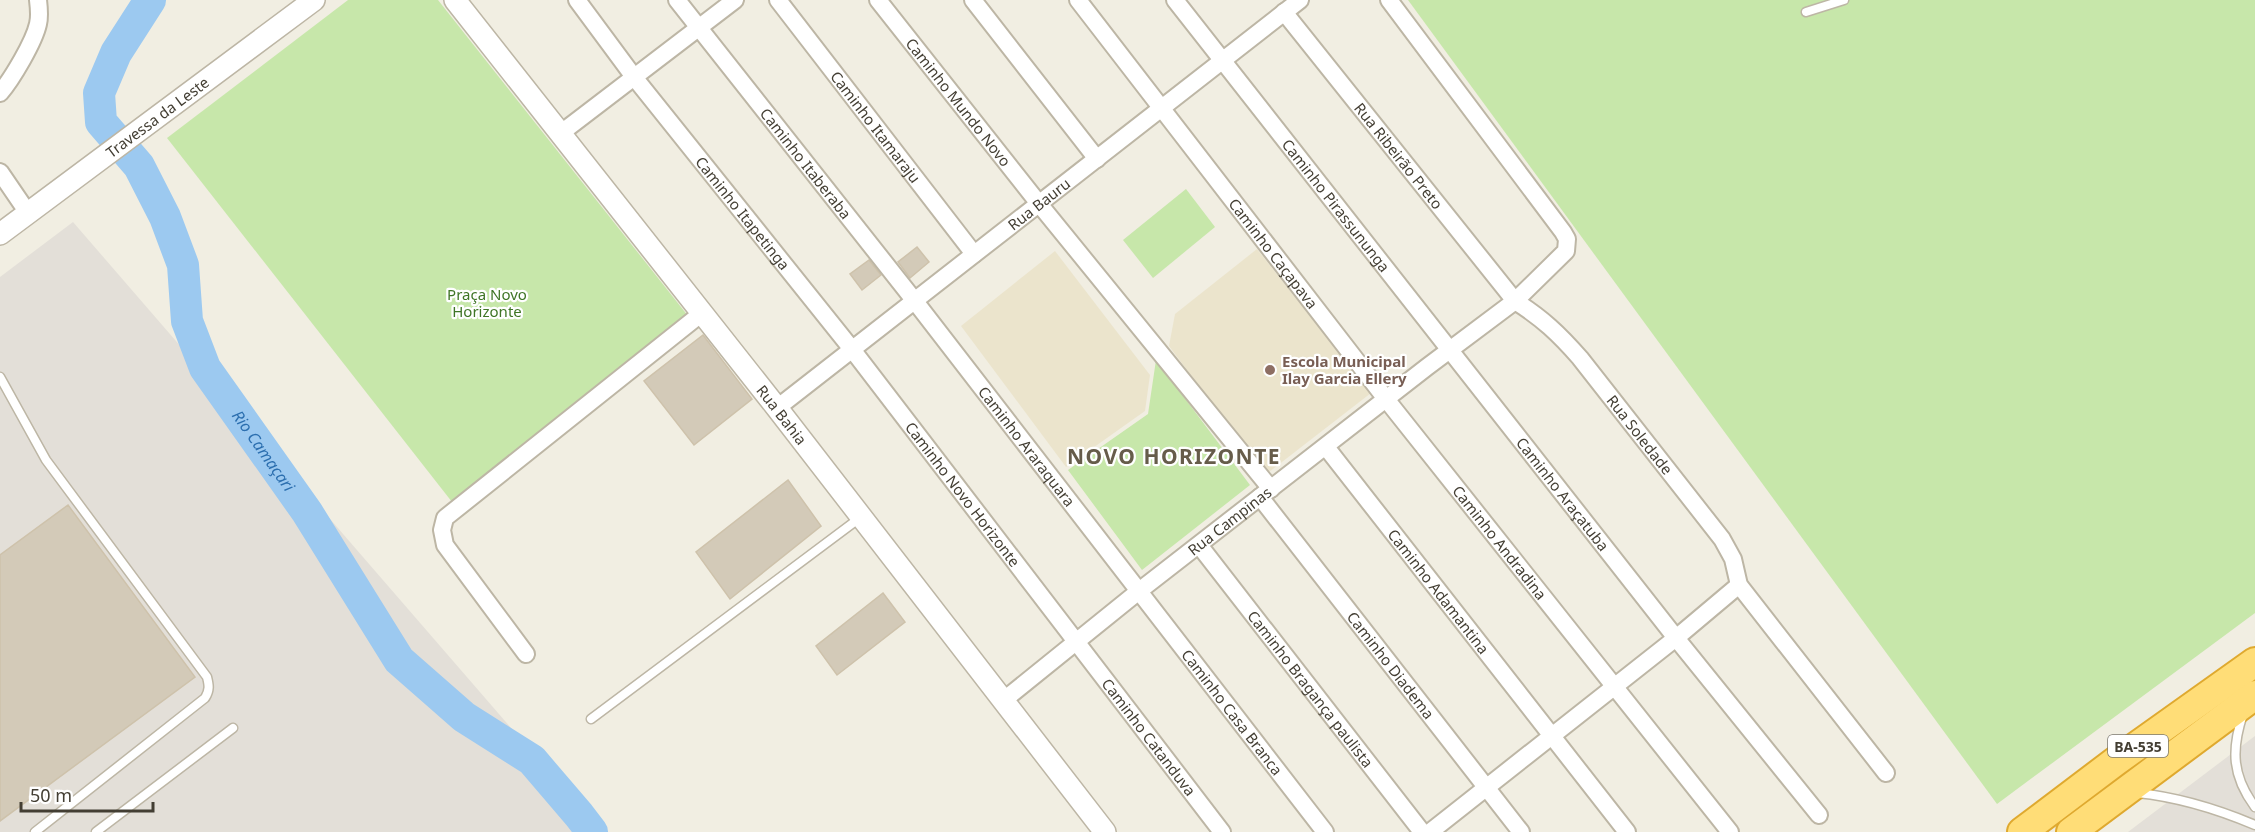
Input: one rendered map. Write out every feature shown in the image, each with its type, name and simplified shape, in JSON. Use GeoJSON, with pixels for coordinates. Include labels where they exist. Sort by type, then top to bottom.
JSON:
{"type":"FeatureCollection","features":[{"type":"Feature","properties":{"kind":"highway","name":"BA-535"},"geometry":{"type":"LineString","coordinates":[[2022,832],[2116,761],[2255,662]]}},
{"type":"Feature","properties":{"kind":"highway","name":"BA-535"},"geometry":{"type":"LineString","coordinates":[[2071,832],[2252,697]]}},
{"type":"Feature","properties":{"kind":"street"},"geometry":{"type":"LineString","coordinates":[[0,93],[8,84],[36,32],[40,13],[38,0]]}},
{"type":"Feature","properties":{"kind":"street","name":"Travessa da Leste"},"geometry":{"type":"LineString","coordinates":[[0,234],[314,0]]}},
{"type":"Feature","properties":{"kind":"street","name":"Rua Bahia"},"geometry":{"type":"LineString","coordinates":[[455,0],[777,408],[1106,832]]}},
{"type":"Feature","properties":{"kind":"street","name":"Caminho Itapetinga"},"geometry":{"type":"LineString","coordinates":[[577,0],[634,77],[851,348]]}},
{"type":"Feature","properties":{"kind":"street","name":"Caminho Itaberaba"},"geometry":{"type":"LineString","coordinates":[[677,0],[914,300]]}},
{"type":"Feature","properties":{"kind":"street"},"geometry":{"type":"LineString","coordinates":[[561,133],[735,0]]}},
{"type":"Feature","properties":{"kind":"street","name":"Caminho Itamaraju"},"geometry":{"type":"LineString","coordinates":[[778,0],[974,254]]}},
{"type":"Feature","properties":{"kind":"street","name":"Caminho Mundo Novo"},"geometry":{"type":"LineString","coordinates":[[878,0],[1266,493]]}},
{"type":"Feature","properties":{"kind":"street"},"geometry":{"type":"LineString","coordinates":[[973,0],[1097,159]]}},
{"type":"Feature","properties":{"kind":"street","name":"Caminho Caçapava"},"geometry":{"type":"LineString","coordinates":[[1078,0],[1386,399]]}},
{"type":"Feature","properties":{"kind":"street","name":"Caminho Pirassununga"},"geometry":{"type":"LineString","coordinates":[[1175,0],[1450,350]]}},
{"type":"Feature","properties":{"kind":"street","name":"Rua Bauru"},"geometry":{"type":"LineString","coordinates":[[777,408],[1300,0]]}},
{"type":"Feature","properties":{"kind":"street","name":"Rua Campinas"},"geometry":{"type":"LineString","coordinates":[[1004,700],[1139,591],[1515,301],[1566,251],[1567,239],[1389,0]]}},
{"type":"Feature","properties":{"kind":"street","name":"Rua Ribeirão Preto"},"geometry":{"type":"LineString","coordinates":[[1284,12],[1515,301]]}},
{"type":"Feature","properties":{"kind":"street"},"geometry":{"type":"LineString","coordinates":[[0,172],[28,213]]}},
{"type":"Feature","properties":{"kind":"street","name":"Caminho Araraquara"},"geometry":{"type":"LineString","coordinates":[[914,300],[1139,591]]}},
{"type":"Feature","properties":{"kind":"street","name":"Rua Soledade"},"geometry":{"type":"LineString","coordinates":[[1515,301],[1536,314],[1557,332],[1694,503],[1729,549],[1737,570],[1739,585]]}},
{"type":"Feature","properties":{"kind":"street"},"geometry":{"type":"LineString","coordinates":[[526,654],[445,545],[442,530],[445,518],[702,313]]}},
{"type":"Feature","properties":{"kind":"street","name":"Caminho Novo Horizonte"},"geometry":{"type":"LineString","coordinates":[[851,348],[1075,641]]}},
{"type":"Feature","properties":{"kind":"street","name":"Caminho Araçatuba"},"geometry":{"type":"LineString","coordinates":[[1450,350],[1676,638],[1819,815]]}},
{"type":"Feature","properties":{"kind":"street","name":"Caminho Andradina"},"geometry":{"type":"LineString","coordinates":[[1386,399],[1730,832]]}},
{"type":"Feature","properties":{"kind":"street","name":"Caminho Adamantina"},"geometry":{"type":"LineString","coordinates":[[1326,447],[1626,832]]}},
{"type":"Feature","properties":{"kind":"street","name":"Caminho Diadema"},"geometry":{"type":"LineString","coordinates":[[1266,493],[1521,832]]}},
{"type":"Feature","properties":{"kind":"street","name":"Caminho Bragança paulista"},"geometry":{"type":"LineString","coordinates":[[1199,545],[1422,832]]}},
{"type":"Feature","properties":{"kind":"street"},"geometry":{"type":"LineString","coordinates":[[1430,832],[1676,638],[1739,585],[1886,773]]}},
{"type":"Feature","properties":{"kind":"street","name":"Caminho Casa Branca"},"geometry":{"type":"LineString","coordinates":[[1139,591],[1325,832]]}},
{"type":"Feature","properties":{"kind":"street","name":"Caminho Catanduva"},"geometry":{"type":"LineString","coordinates":[[1075,641],[1222,832]]}},
{"type":"Feature","properties":{"kind":"lane"},"geometry":{"type":"LineString","coordinates":[[1806,12],[1844,0]]}},
{"type":"Feature","properties":{"kind":"lane"},"geometry":{"type":"LineString","coordinates":[[0,378],[46,460],[207,676],[209,684],[209,691],[205,698],[35,832]]}},
{"type":"Feature","properties":{"kind":"lane"},"geometry":{"type":"LineString","coordinates":[[591,719],[862,517]]}},
{"type":"Feature","properties":{"kind":"lane"},"geometry":{"type":"LineString","coordinates":[[2252,697],[2238,729],[2235,748],[2236,769],[2243,791],[2255,807]]}},
{"type":"Feature","properties":{"kind":"lane"},"geometry":{"type":"LineString","coordinates":[[96,832],[233,728]]}},
{"type":"Feature","properties":{"kind":"lane"},"geometry":{"type":"LineString","coordinates":[[2125,792],[2190,802],[2255,825]]}},
{"type":"Feature","properties":{"kind":"shaded area"},"geometry":{"type":"Polygon","coordinates":[[[73,222],[601,832],[0,832],[0,277],[73,222]]]}},
{"type":"Feature","properties":{"kind":"shaded area","name":"Escola Municipal Ilay Garcia Ellery"},"geometry":{"type":"Polygon","coordinates":[[[1257,249],[1371,393],[1265,475],[1169,346],[1175,314],[1257,249]]]}},
{"type":"Feature","properties":{"kind":"shaded area"},"geometry":{"type":"Polygon","coordinates":[[[1055,251],[1150,375],[1145,411],[1066,467],[961,326],[1055,251]]]}},
{"type":"Feature","properties":{"kind":"shaded area"},"geometry":{"type":"Polygon","coordinates":[[[2255,736],[2255,832],[2128,832],[2255,736]]]}},
{"type":"Feature","properties":{"kind":"green space","name":"Praça Novo Horizonte"},"geometry":{"type":"Polygon","coordinates":[[[348,0],[438,0],[696,326],[463,516],[167,138],[348,0]]]}},
{"type":"Feature","properties":{"kind":"green space"},"geometry":{"type":"Polygon","coordinates":[[[1408,0],[2255,0],[2255,613],[1997,804],[1408,0]]]}},
{"type":"Feature","properties":{"kind":"green space"},"geometry":{"type":"Polygon","coordinates":[[[1186,189],[1215,227],[1153,278],[1123,240],[1186,189]]]}},
{"type":"Feature","properties":{"kind":"green space"},"geometry":{"type":"Polygon","coordinates":[[[1156,360],[1250,485],[1142,570],[1068,470],[1148,414],[1156,360]]]}},
{"type":"Feature","properties":{"kind":"building"},"geometry":{"type":"Polygon","coordinates":[[[917,247],[929,262],[910,278],[898,262],[917,247]]]}},
{"type":"Feature","properties":{"kind":"building"},"geometry":{"type":"Polygon","coordinates":[[[869,260],[881,275],[862,290],[850,274],[869,260]]]}},
{"type":"Feature","properties":{"kind":"building"},"geometry":{"type":"Polygon","coordinates":[[[703,335],[752,399],[694,445],[644,381],[703,335]]]}},
{"type":"Feature","properties":{"kind":"building"},"geometry":{"type":"Polygon","coordinates":[[[788,480],[821,526],[730,599],[696,552],[788,480]]]}},
{"type":"Feature","properties":{"kind":"building"},"geometry":{"type":"Polygon","coordinates":[[[68,505],[195,677],[0,821],[0,555],[68,505]]]}},
{"type":"Feature","properties":{"kind":"building"},"geometry":{"type":"Polygon","coordinates":[[[883,593],[905,622],[837,675],[816,646],[883,593]]]}},
{"type":"Feature","properties":{"kind":"waterway","name":"Rio Camaçari"},"geometry":{"type":"LineString","coordinates":[[150,0],[116,53],[99,93],[101,122],[139,166],[165,217],[183,265],[187,321],[205,368],[307,512],[399,660],[464,717],[532,760],[592,832]]}},
{"type":"Feature","properties":{"kind":"place","name":"Escola Municipal Ilay Garcia Ellery"},"geometry":{"type":"Point","coordinates":[1270,370]}},
{"type":"Feature","properties":{"kind":"district","name":"NOVO HORIZONTE"},"geometry":{"type":"Point","coordinates":[1174,456]}}]}
